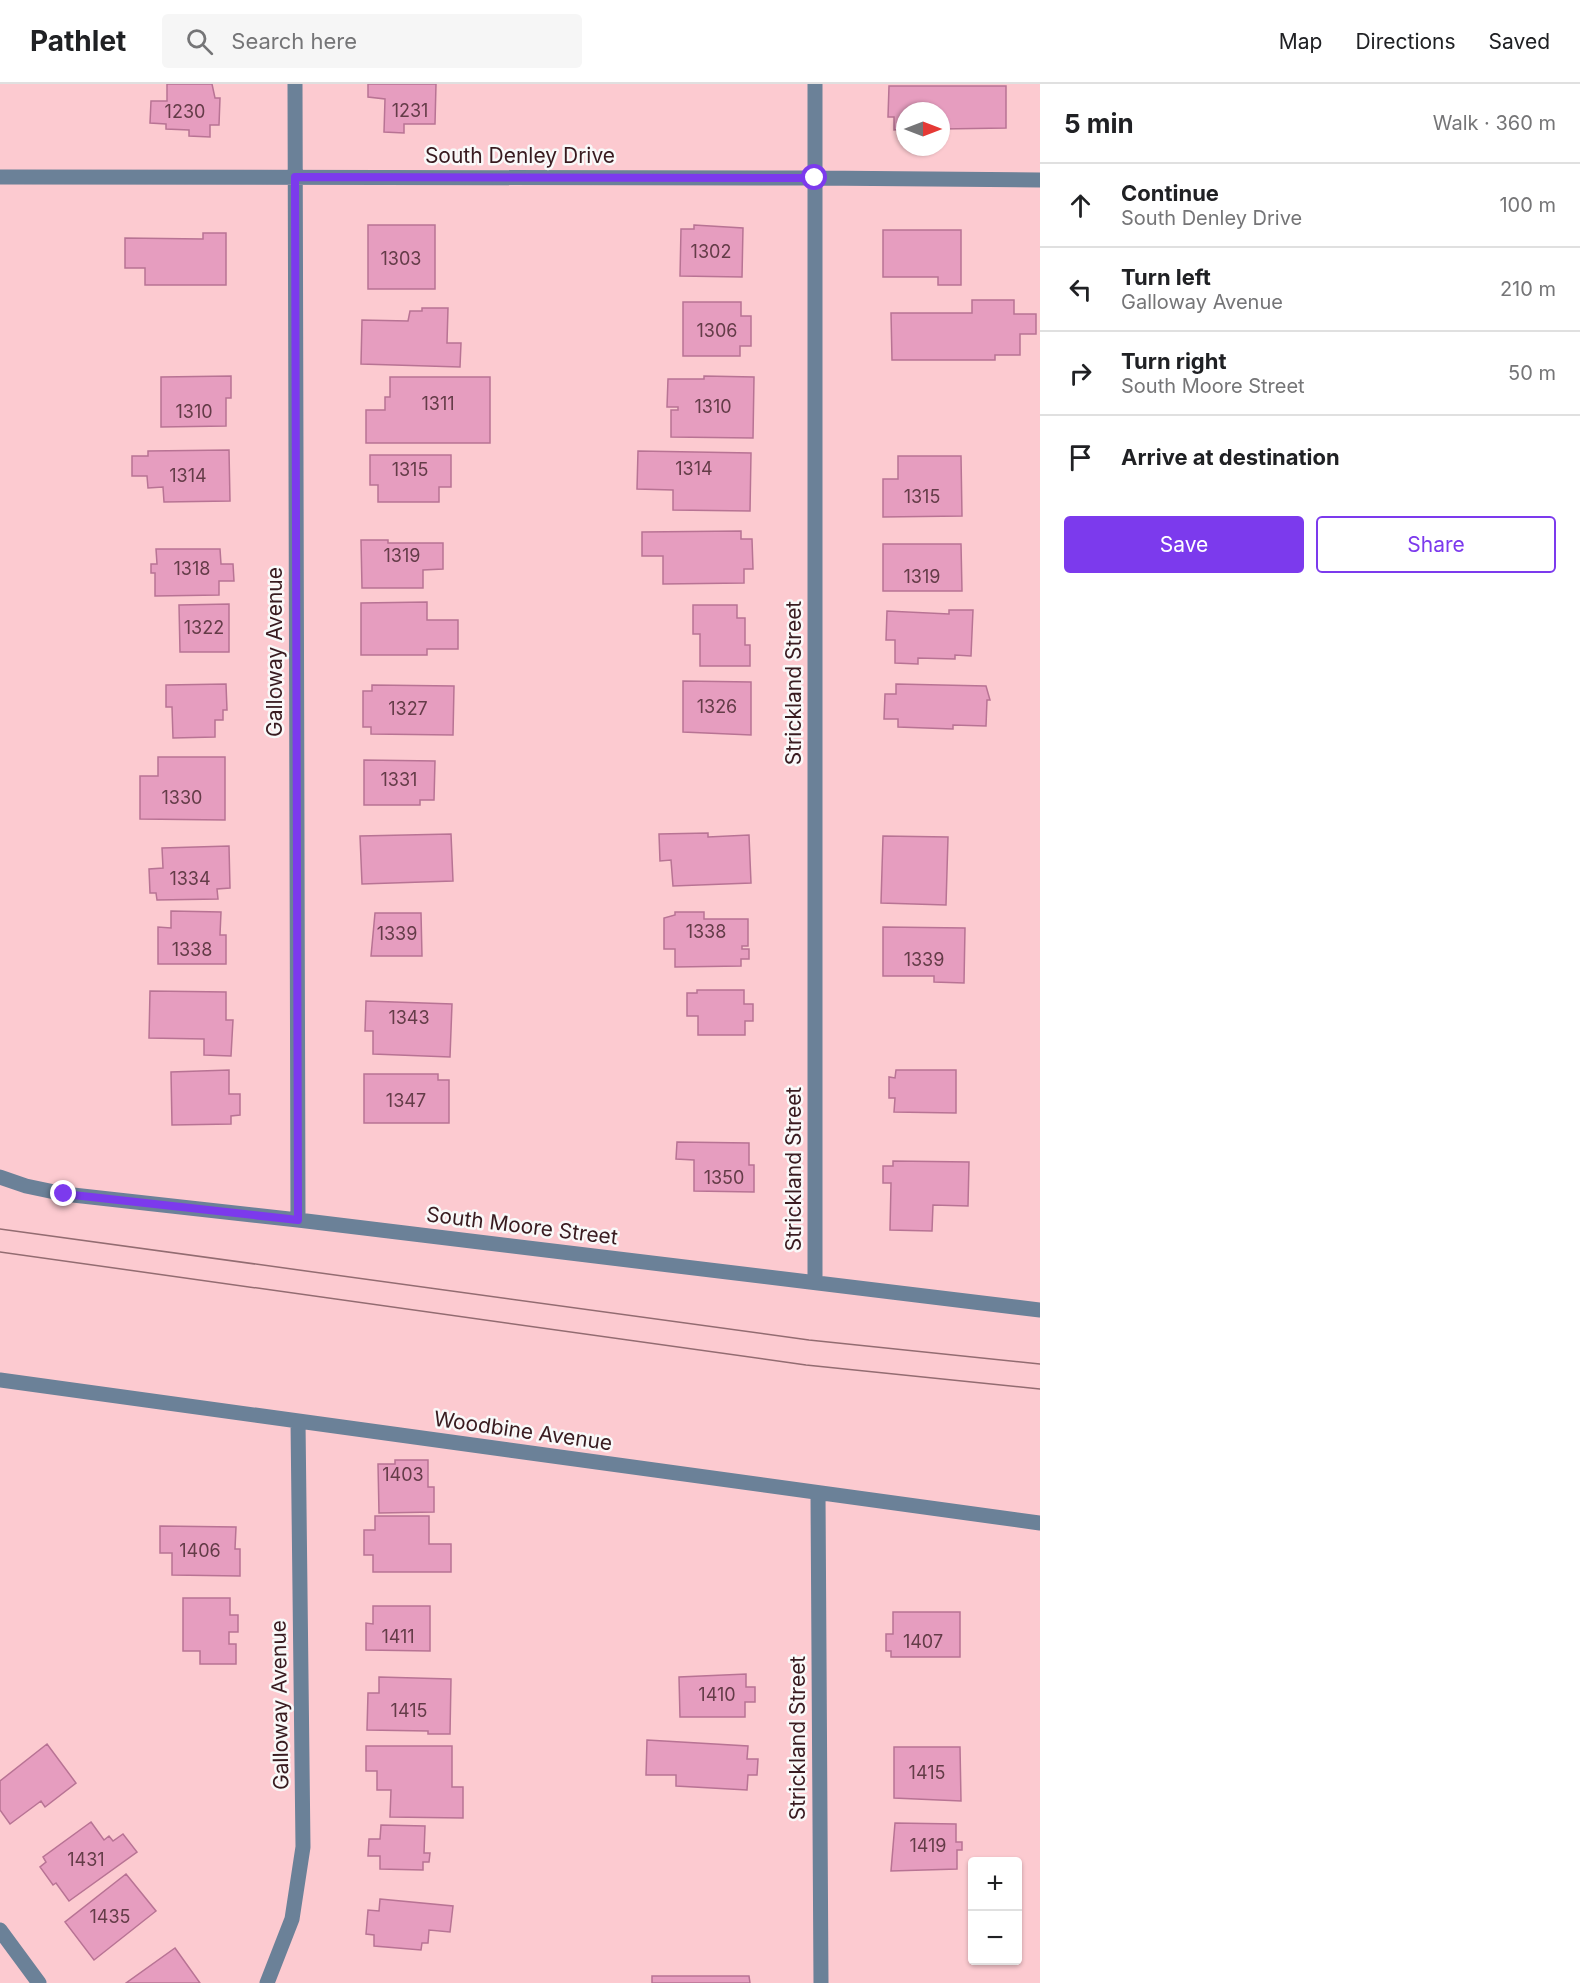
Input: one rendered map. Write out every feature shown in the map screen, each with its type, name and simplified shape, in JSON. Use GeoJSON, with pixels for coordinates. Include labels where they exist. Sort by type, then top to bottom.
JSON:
{"type":"FeatureCollection","features":[{"type":"Feature","properties":{"kind":"street","name":"Galloway Avenue"},"geometry":{"type":"LineString","coordinates":[[295,84],[298,1220]]}},
{"type":"Feature","properties":{"kind":"street","name":"Strickland Street"},"geometry":{"type":"LineString","coordinates":[[815,84],[815,1282]]}},
{"type":"Feature","properties":{"kind":"street","name":"South Denley Drive"},"geometry":{"type":"LineString","coordinates":[[0,177],[1040,180]]}},
{"type":"Feature","properties":{"kind":"street","name":"South Moore Street"},"geometry":{"type":"LineString","coordinates":[[0,1177],[26,1186],[64,1194],[1040,1310]]}},
{"type":"Feature","properties":{"kind":"street","name":"Woodbine Avenue"},"geometry":{"type":"LineString","coordinates":[[0,1380],[1040,1523]]}},
{"type":"Feature","properties":{"kind":"street","name":"Galloway Avenue"},"geometry":{"type":"LineString","coordinates":[[267,1983],[292,1919],[303,1847],[298,1421]]}},
{"type":"Feature","properties":{"kind":"street","name":"Strickland Street"},"geometry":{"type":"LineString","coordinates":[[818,1493],[821,1983]]}},
{"type":"Feature","properties":{"kind":"street"},"geometry":{"type":"LineString","coordinates":[[0,1930],[39,1983]]}},
{"type":"Feature","properties":{"kind":"building"},"geometry":{"type":"Polygon","coordinates":[[[167,84],[212,84],[215,98],[220,98],[219,125],[210,125],[210,137],[189,136],[189,130],[166,129],[166,124],[150,123],[151,101],[167,101],[167,84]]]}},
{"type":"Feature","properties":{"kind":"building"},"geometry":{"type":"Polygon","coordinates":[[[368,84],[436,84],[435,124],[404,124],[404,133],[384,132],[385,99],[368,97],[368,84]]]}},
{"type":"Feature","properties":{"kind":"building"},"geometry":{"type":"Polygon","coordinates":[[[889,86],[1006,86],[1006,128],[950,129],[950,102],[896,102],[896,130],[894,130],[894,117],[888,117],[889,86]]]}},
{"type":"Feature","properties":{"kind":"building"},"geometry":{"type":"Polygon","coordinates":[[[368,225],[435,225],[435,289],[368,289],[368,225]]]}},
{"type":"Feature","properties":{"kind":"building"},"geometry":{"type":"Polygon","coordinates":[[[694,225],[743,228],[742,277],[680,276],[681,229],[694,229],[694,225]]]}},
{"type":"Feature","properties":{"kind":"building"},"geometry":{"type":"Polygon","coordinates":[[[883,230],[961,230],[961,285],[938,285],[938,277],[883,277],[883,230]]]}},
{"type":"Feature","properties":{"kind":"building"},"geometry":{"type":"Polygon","coordinates":[[[203,233],[226,233],[226,285],[145,285],[145,268],[125,268],[125,238],[203,239],[203,233]]]}},
{"type":"Feature","properties":{"kind":"building"},"geometry":{"type":"Polygon","coordinates":[[[972,300],[1014,300],[1014,314],[1036,314],[1036,334],[1020,334],[1020,355],[995,355],[995,360],[892,360],[891,313],[972,313],[972,300]]]}},
{"type":"Feature","properties":{"kind":"building"},"geometry":{"type":"Polygon","coordinates":[[[683,302],[741,302],[741,316],[751,316],[751,346],[740,346],[740,356],[683,356],[683,302]]]}},
{"type":"Feature","properties":{"kind":"building"},"geometry":{"type":"Polygon","coordinates":[[[422,308],[448,308],[447,343],[461,343],[460,367],[361,364],[362,320],[408,321],[410,311],[422,311],[422,308]]]}},
{"type":"Feature","properties":{"kind":"building"},"geometry":{"type":"Polygon","coordinates":[[[231,376],[231,398],[226,398],[226,426],[161,427],[161,377],[231,376]]]}},
{"type":"Feature","properties":{"kind":"building"},"geometry":{"type":"Polygon","coordinates":[[[704,376],[754,377],[753,438],[671,437],[671,410],[678,410],[678,407],[667,407],[668,379],[704,379],[704,376]]]}},
{"type":"Feature","properties":{"kind":"building"},"geometry":{"type":"Polygon","coordinates":[[[390,377],[490,377],[490,443],[366,443],[366,410],[385,410],[385,397],[390,397],[390,377]]]}},
{"type":"Feature","properties":{"kind":"building"},"geometry":{"type":"Polygon","coordinates":[[[229,450],[230,501],[164,502],[163,487],[148,488],[147,476],[132,476],[132,456],[148,456],[148,451],[229,450]]]}},
{"type":"Feature","properties":{"kind":"building"},"geometry":{"type":"Polygon","coordinates":[[[638,451],[751,453],[750,511],[673,510],[673,490],[637,489],[638,451]]]}},
{"type":"Feature","properties":{"kind":"building"},"geometry":{"type":"Polygon","coordinates":[[[370,455],[451,455],[451,487],[439,487],[439,502],[378,502],[378,485],[370,485],[370,455]]]}},
{"type":"Feature","properties":{"kind":"building"},"geometry":{"type":"Polygon","coordinates":[[[898,456],[961,456],[962,516],[883,517],[883,479],[898,479],[898,456]]]}},
{"type":"Feature","properties":{"kind":"building"},"geometry":{"type":"Polygon","coordinates":[[[741,531],[741,539],[752,539],[753,569],[744,569],[744,583],[663,584],[663,556],[642,556],[642,532],[741,531]]]}},
{"type":"Feature","properties":{"kind":"building"},"geometry":{"type":"Polygon","coordinates":[[[361,540],[388,540],[388,543],[443,543],[443,569],[423,570],[423,588],[362,588],[361,540]]]}},
{"type":"Feature","properties":{"kind":"building"},"geometry":{"type":"Polygon","coordinates":[[[883,544],[961,544],[962,591],[883,591],[883,544]]]}},
{"type":"Feature","properties":{"kind":"building"},"geometry":{"type":"Polygon","coordinates":[[[156,549],[220,549],[221,564],[233,564],[234,581],[219,581],[219,595],[155,596],[155,573],[151,573],[151,564],[157,564],[156,549]]]}},
{"type":"Feature","properties":{"kind":"building"},"geometry":{"type":"Polygon","coordinates":[[[427,602],[427,620],[458,620],[458,649],[427,649],[427,655],[361,655],[361,603],[427,602]]]}},
{"type":"Feature","properties":{"kind":"building"},"geometry":{"type":"Polygon","coordinates":[[[229,604],[229,652],[180,652],[179,605],[229,604]]]}},
{"type":"Feature","properties":{"kind":"building"},"geometry":{"type":"Polygon","coordinates":[[[693,605],[737,605],[737,618],[745,618],[745,645],[750,645],[750,666],[700,666],[700,634],[693,634],[693,605]]]}},
{"type":"Feature","properties":{"kind":"building"},"geometry":{"type":"Polygon","coordinates":[[[949,610],[973,610],[971,656],[955,655],[955,659],[918,658],[918,664],[895,663],[895,640],[886,640],[887,611],[949,614],[949,610]]]}},
{"type":"Feature","properties":{"kind":"building"},"geometry":{"type":"Polygon","coordinates":[[[683,681],[751,682],[751,735],[683,732],[683,681]]]}},
{"type":"Feature","properties":{"kind":"building"},"geometry":{"type":"Polygon","coordinates":[[[226,684],[227,710],[223,710],[223,720],[215,720],[215,737],[173,738],[172,707],[166,707],[166,685],[226,684]]]}},
{"type":"Feature","properties":{"kind":"building"},"geometry":{"type":"Polygon","coordinates":[[[896,684],[986,686],[990,700],[987,700],[986,726],[953,725],[953,729],[898,727],[898,719],[884,719],[885,694],[896,694],[896,684]]]}},
{"type":"Feature","properties":{"kind":"building"},"geometry":{"type":"Polygon","coordinates":[[[372,685],[454,686],[453,735],[371,734],[371,727],[363,727],[363,691],[372,691],[372,685]]]}},
{"type":"Feature","properties":{"kind":"building"},"geometry":{"type":"Polygon","coordinates":[[[158,757],[225,757],[225,820],[140,819],[140,776],[158,776],[158,757]]]}},
{"type":"Feature","properties":{"kind":"building"},"geometry":{"type":"Polygon","coordinates":[[[364,760],[435,761],[434,800],[420,800],[420,805],[364,805],[364,760]]]}},
{"type":"Feature","properties":{"kind":"building"},"geometry":{"type":"Polygon","coordinates":[[[708,833],[708,837],[749,835],[751,883],[673,886],[671,860],[660,861],[659,834],[708,833]]]}},
{"type":"Feature","properties":{"kind":"building"},"geometry":{"type":"Polygon","coordinates":[[[451,834],[453,881],[362,884],[360,836],[451,834]]]}},
{"type":"Feature","properties":{"kind":"building"},"geometry":{"type":"Polygon","coordinates":[[[883,836],[948,837],[946,905],[881,903],[883,836]]]}},
{"type":"Feature","properties":{"kind":"building"},"geometry":{"type":"Polygon","coordinates":[[[229,846],[230,888],[217,889],[218,899],[157,900],[156,893],[150,893],[149,869],[163,868],[162,848],[229,846]]]}},
{"type":"Feature","properties":{"kind":"building"},"geometry":{"type":"Polygon","coordinates":[[[171,911],[221,912],[220,935],[226,935],[226,964],[158,964],[158,927],[171,928],[171,911]]]}},
{"type":"Feature","properties":{"kind":"building"},"geometry":{"type":"Polygon","coordinates":[[[675,912],[704,912],[704,919],[748,919],[748,946],[742,946],[742,949],[749,949],[749,959],[741,959],[741,966],[675,967],[675,949],[664,949],[664,918],[675,915],[675,912]]]}},
{"type":"Feature","properties":{"kind":"building"},"geometry":{"type":"Polygon","coordinates":[[[375,913],[421,913],[422,956],[371,956],[375,913]]]}},
{"type":"Feature","properties":{"kind":"building"},"geometry":{"type":"Polygon","coordinates":[[[883,927],[965,928],[964,983],[934,982],[934,976],[883,976],[883,927]]]}},
{"type":"Feature","properties":{"kind":"building"},"geometry":{"type":"Polygon","coordinates":[[[697,990],[744,990],[744,1004],[753,1004],[753,1021],[745,1021],[745,1035],[698,1035],[698,1016],[687,1016],[687,993],[697,993],[697,990]]]}},
{"type":"Feature","properties":{"kind":"building"},"geometry":{"type":"Polygon","coordinates":[[[150,991],[226,992],[226,1020],[233,1020],[231,1056],[204,1055],[204,1039],[149,1038],[150,991]]]}},
{"type":"Feature","properties":{"kind":"building"},"geometry":{"type":"Polygon","coordinates":[[[366,1001],[452,1004],[450,1057],[373,1054],[373,1031],[365,1031],[366,1001]]]}},
{"type":"Feature","properties":{"kind":"building"},"geometry":{"type":"Polygon","coordinates":[[[229,1070],[229,1094],[240,1094],[240,1115],[231,1116],[231,1124],[172,1125],[171,1072],[229,1070]]]}},
{"type":"Feature","properties":{"kind":"building"},"geometry":{"type":"Polygon","coordinates":[[[896,1070],[956,1070],[956,1113],[894,1112],[895,1098],[889,1098],[889,1077],[895,1078],[896,1070]]]}},
{"type":"Feature","properties":{"kind":"building"},"geometry":{"type":"Polygon","coordinates":[[[364,1074],[438,1074],[438,1080],[449,1080],[449,1123],[364,1123],[364,1074]]]}},
{"type":"Feature","properties":{"kind":"building"},"geometry":{"type":"Polygon","coordinates":[[[677,1142],[749,1143],[749,1165],[754,1165],[754,1192],[694,1191],[694,1160],[676,1159],[677,1142]]]}},
{"type":"Feature","properties":{"kind":"building"},"geometry":{"type":"Polygon","coordinates":[[[893,1161],[969,1162],[968,1206],[933,1205],[932,1231],[890,1230],[891,1183],[883,1183],[883,1166],[893,1166],[893,1161]]]}},
{"type":"Feature","properties":{"kind":"building"},"geometry":{"type":"Polygon","coordinates":[[[395,1460],[428,1460],[428,1487],[434,1487],[434,1512],[379,1513],[378,1464],[395,1464],[395,1460]]]}},
{"type":"Feature","properties":{"kind":"building"},"geometry":{"type":"Polygon","coordinates":[[[375,1516],[429,1516],[429,1544],[451,1544],[451,1572],[373,1572],[373,1555],[364,1555],[364,1530],[375,1530],[375,1516]]]}},
{"type":"Feature","properties":{"kind":"building"},"geometry":{"type":"Polygon","coordinates":[[[160,1526],[236,1527],[235,1549],[240,1549],[240,1576],[172,1575],[172,1553],[160,1553],[160,1526]]]}},
{"type":"Feature","properties":{"kind":"building"},"geometry":{"type":"Polygon","coordinates":[[[183,1598],[230,1598],[230,1615],[238,1615],[238,1632],[229,1632],[229,1644],[236,1644],[236,1664],[200,1664],[200,1651],[183,1651],[183,1598]]]}},
{"type":"Feature","properties":{"kind":"building"},"geometry":{"type":"Polygon","coordinates":[[[373,1606],[430,1606],[430,1651],[366,1650],[366,1623],[373,1624],[373,1606]]]}},
{"type":"Feature","properties":{"kind":"building"},"geometry":{"type":"Polygon","coordinates":[[[893,1612],[960,1612],[960,1657],[891,1657],[891,1651],[886,1651],[886,1634],[893,1634],[893,1612]]]}},
{"type":"Feature","properties":{"kind":"building"},"geometry":{"type":"Polygon","coordinates":[[[746,1674],[746,1687],[755,1687],[755,1702],[745,1702],[745,1717],[680,1717],[679,1677],[746,1674]]]}},
{"type":"Feature","properties":{"kind":"building"},"geometry":{"type":"Polygon","coordinates":[[[379,1677],[451,1679],[450,1734],[428,1734],[428,1731],[367,1730],[368,1693],[379,1693],[379,1677]]]}},
{"type":"Feature","properties":{"kind":"building"},"geometry":{"type":"Polygon","coordinates":[[[647,1740],[748,1746],[747,1759],[758,1759],[757,1775],[748,1775],[747,1790],[676,1786],[676,1775],[646,1775],[647,1740]]]}},
{"type":"Feature","properties":{"kind":"building"},"geometry":{"type":"Polygon","coordinates":[[[47,1744],[76,1783],[45,1807],[41,1801],[10,1824],[0,1810],[0,1781],[47,1744]]]}},
{"type":"Feature","properties":{"kind":"building"},"geometry":{"type":"Polygon","coordinates":[[[366,1746],[452,1746],[452,1787],[463,1787],[463,1818],[390,1817],[391,1790],[377,1790],[377,1771],[366,1771],[366,1746]]]}},
{"type":"Feature","properties":{"kind":"building"},"geometry":{"type":"Polygon","coordinates":[[[894,1747],[960,1747],[961,1801],[894,1798],[894,1747]]]}},
{"type":"Feature","properties":{"kind":"building"},"geometry":{"type":"Polygon","coordinates":[[[91,1822],[104,1840],[109,1836],[113,1841],[123,1834],[137,1852],[69,1901],[40,1867],[46,1862],[43,1857],[91,1822]]]}},
{"type":"Feature","properties":{"kind":"building"},"geometry":{"type":"Polygon","coordinates":[[[895,1823],[956,1824],[956,1842],[962,1842],[962,1850],[957,1850],[957,1869],[891,1871],[895,1823]]]}},
{"type":"Feature","properties":{"kind":"building"},"geometry":{"type":"Polygon","coordinates":[[[381,1825],[425,1826],[424,1853],[430,1853],[429,1862],[423,1862],[423,1870],[380,1869],[380,1856],[368,1856],[369,1839],[380,1839],[381,1825]]]}},
{"type":"Feature","properties":{"kind":"building"},"geometry":{"type":"Polygon","coordinates":[[[126,1874],[156,1911],[94,1960],[65,1922],[126,1874]]]}},
{"type":"Feature","properties":{"kind":"building"},"geometry":{"type":"Polygon","coordinates":[[[380,1899],[453,1906],[450,1932],[429,1930],[428,1943],[422,1943],[421,1950],[374,1946],[374,1935],[366,1934],[368,1910],[379,1911],[380,1899]]]}},
{"type":"Feature","properties":{"kind":"building"},"geometry":{"type":"Polygon","coordinates":[[[175,1948],[200,1983],[126,1983],[175,1948]]]}},
{"type":"Feature","properties":{"kind":"building"},"geometry":{"type":"Polygon","coordinates":[[[652,1976],[749,1976],[750,1983],[652,1983],[652,1976]]]}},
{"type":"Feature","properties":{"kind":"tram line"},"geometry":{"type":"LineString","coordinates":[[0,1229],[809,1340],[1040,1364]]}},
{"type":"Feature","properties":{"kind":"tram line"},"geometry":{"type":"LineString","coordinates":[[0,1252],[806,1365],[1040,1389]]}},
{"type":"Feature","properties":{"kind":"route"},"geometry":{"type":"LineString","coordinates":[[64,1194],[298,1220],[295,177],[815,178]]}}]}
